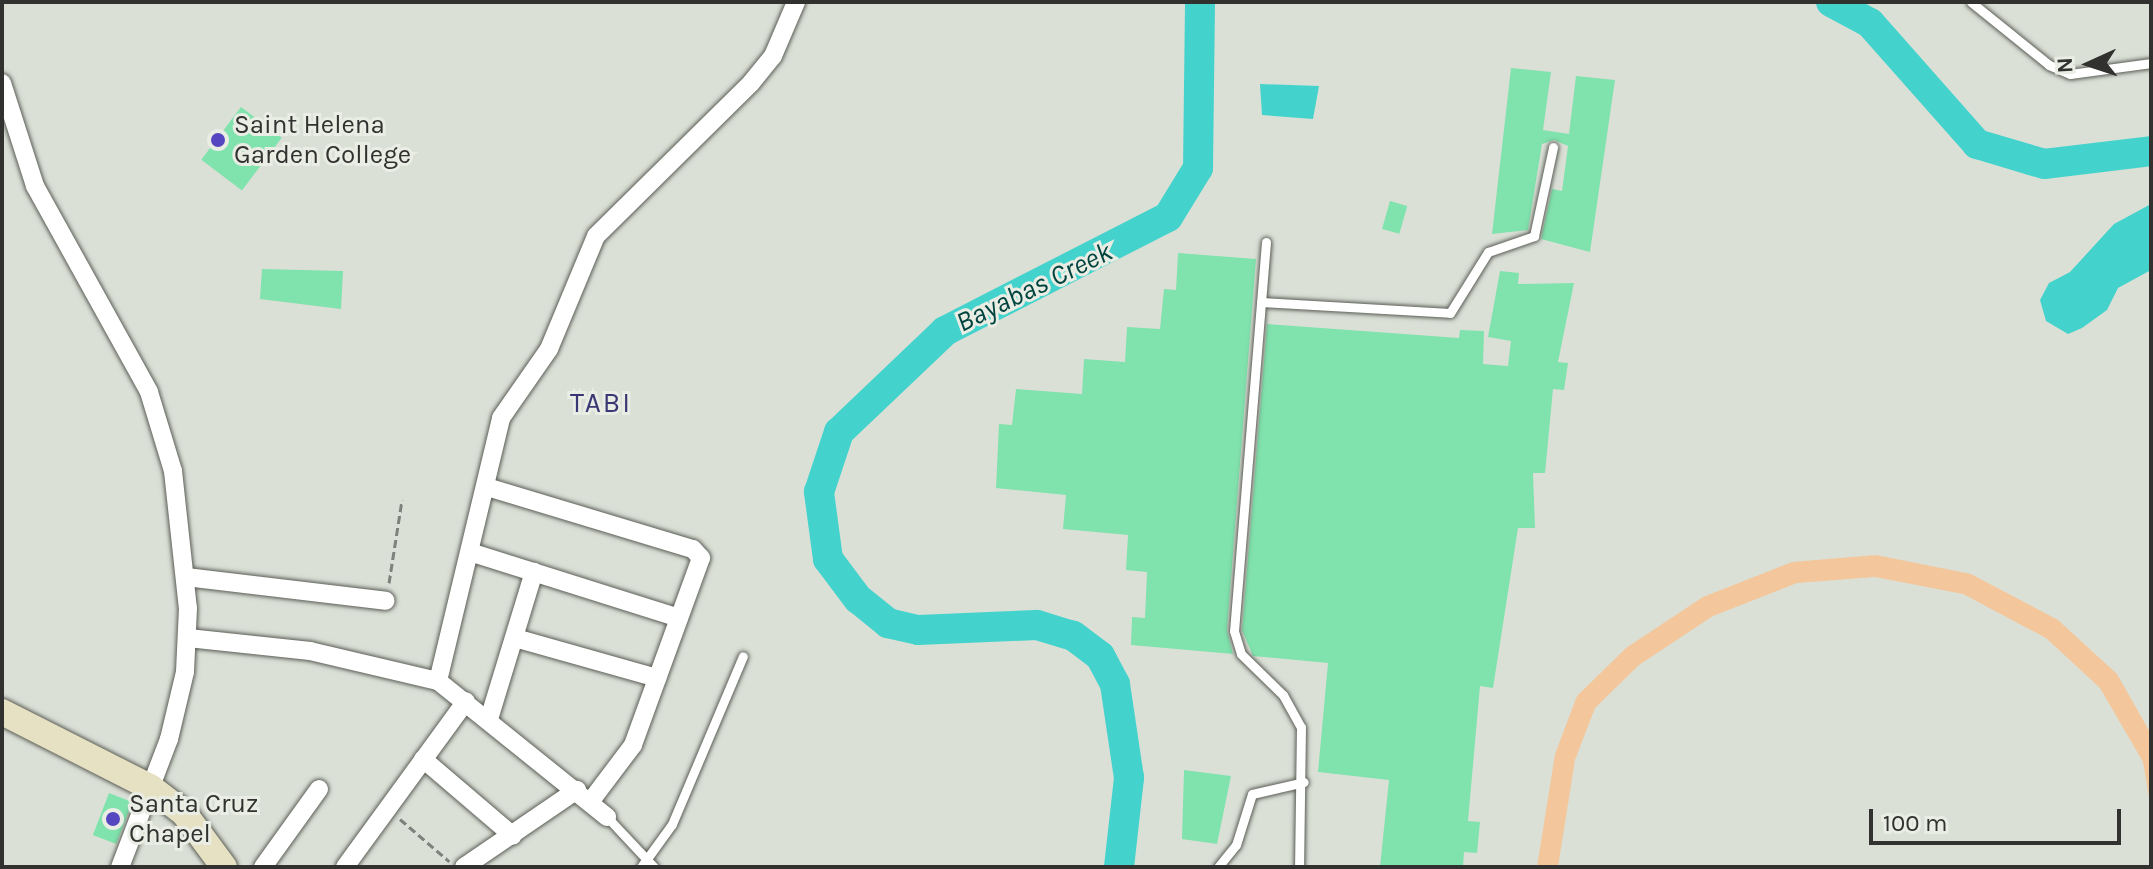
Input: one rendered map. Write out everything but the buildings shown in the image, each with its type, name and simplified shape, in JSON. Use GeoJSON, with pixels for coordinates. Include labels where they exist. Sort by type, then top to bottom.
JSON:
{"type":"FeatureCollection","features":[{"type":"Feature","properties":{"kind":"main road"},"geometry":{"type":"LineString","coordinates":[[2,712],[150,787],[184,813],[224,867]]}},
{"type":"Feature","properties":{"kind":"street"},"geometry":{"type":"LineString","coordinates":[[438,681],[487,487],[501,418],[549,349],[596,236],[751,83],[773,56],[796,2]]}},
{"type":"Feature","properties":{"kind":"street"},"geometry":{"type":"LineString","coordinates":[[2,83],[35,186],[157,411],[186,577],[188,638],[181,698],[120,867]]}},
{"type":"Feature","properties":{"kind":"street"},"geometry":{"type":"LineString","coordinates":[[464,867],[584,796],[633,745],[700,564],[693,549],[487,487]]}},
{"type":"Feature","properties":{"kind":"street"},"geometry":{"type":"LineString","coordinates":[[470,552],[679,618]]}},
{"type":"Feature","properties":{"kind":"street"},"geometry":{"type":"LineString","coordinates":[[489,719],[534,572]]}},
{"type":"Feature","properties":{"kind":"street"},"geometry":{"type":"LineString","coordinates":[[186,577],[386,601]]}},
{"type":"Feature","properties":{"kind":"street"},"geometry":{"type":"LineString","coordinates":[[188,638],[310,651],[438,681],[607,817]]}},
{"type":"Feature","properties":{"kind":"street"},"geometry":{"type":"LineString","coordinates":[[515,638],[657,678]]}},
{"type":"Feature","properties":{"kind":"street"},"geometry":{"type":"LineString","coordinates":[[345,867],[466,701]]}},
{"type":"Feature","properties":{"kind":"street"},"geometry":{"type":"LineString","coordinates":[[423,759],[513,836]]}},
{"type":"Feature","properties":{"kind":"street"},"geometry":{"type":"LineString","coordinates":[[263,867],[319,789]]}},
{"type":"Feature","properties":{"kind":"lane"},"geometry":{"type":"LineString","coordinates":[[1971,2],[2049,65],[2070,74],[2151,63]]}},
{"type":"Feature","properties":{"kind":"lane"},"geometry":{"type":"LineString","coordinates":[[1261,302],[1450,313],[1488,252],[1537,232],[1553,147]]}},
{"type":"Feature","properties":{"kind":"lane"},"geometry":{"type":"LineString","coordinates":[[1266,242],[1234,631],[1241,654],[1296,711],[1304,782],[1299,867]]}},
{"type":"Feature","properties":{"kind":"lane"},"geometry":{"type":"LineString","coordinates":[[607,817],[648,865],[672,824],[743,656]]}},
{"type":"Feature","properties":{"kind":"lane"},"geometry":{"type":"LineString","coordinates":[[1218,867],[1236,845],[1252,794],[1304,782]]}},
{"type":"Feature","properties":{"kind":"path"},"geometry":{"type":"LineString","coordinates":[[386,601],[402,500]]}},
{"type":"Feature","properties":{"kind":"path"},"geometry":{"type":"LineString","coordinates":[[388,809],[456,867]]}},
{"type":"Feature","properties":{"kind":"shaded area"},"geometry":{"type":"Polygon","coordinates":[[[1876,555],[1971,574],[2058,620],[2117,674],[2151,734],[2151,809],[2143,762],[2100,688],[2046,638],[1963,594],[1875,577],[1797,583],[1713,616],[1639,665],[1595,708],[1575,760],[1558,867],[1537,867],[1555,754],[1577,696],[1626,648],[1703,597],[1792,562],[1876,555]]]}},
{"type":"Feature","properties":{"kind":"water"},"geometry":{"type":"Polygon","coordinates":[[[1260,84],[1319,86],[1313,119],[1262,115],[1260,84]]]}},
{"type":"Feature","properties":{"kind":"water"},"geometry":{"type":"Polygon","coordinates":[[[2151,204],[2151,270],[2118,288],[2107,310],[2082,328],[2068,334],[2046,321],[2040,300],[2049,283],[2070,272],[2114,224],[2151,204]]]}},
{"type":"Feature","properties":{"kind":"waterway","name":"Bayabas Creek"},"geometry":{"type":"LineString","coordinates":[[1119,867],[1129,778],[1115,684],[1100,656],[1073,636],[1037,625],[918,630],[888,623],[858,599],[828,559],[819,492],[839,432],[945,331],[1168,217],[1198,168],[1200,2]]}},
{"type":"Feature","properties":{"kind":"waterway","name":"Bayabas Creek"},"geometry":{"type":"LineString","coordinates":[[1831,2],[1870,23],[1977,144],[2044,164],[2151,151]]}},
{"type":"Feature","properties":{"kind":"place","name":"Saint Helena Garden College"},"geometry":{"type":"Point","coordinates":[218,140]}},
{"type":"Feature","properties":{"kind":"place","name":"Santa Cruz Chapel"},"geometry":{"type":"Point","coordinates":[113,819]}},
{"type":"Feature","properties":{"kind":"district","name":"TABI"},"geometry":{"type":"Point","coordinates":[601,403]}}]}
